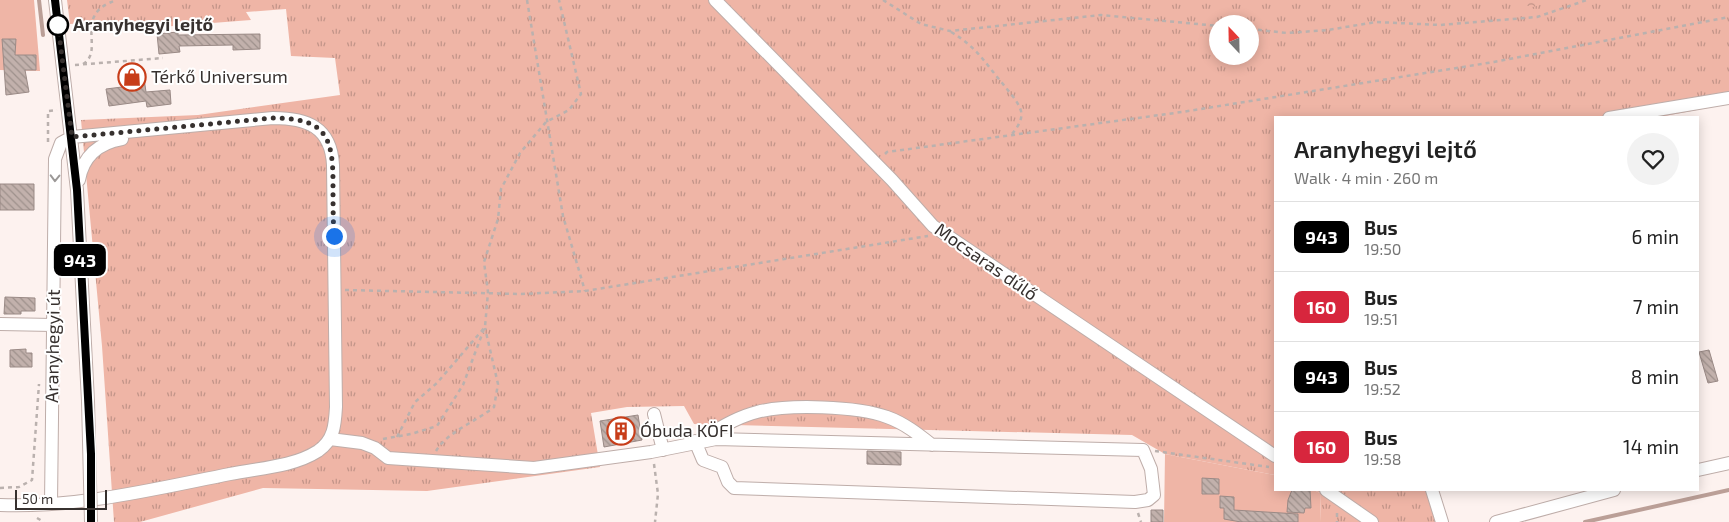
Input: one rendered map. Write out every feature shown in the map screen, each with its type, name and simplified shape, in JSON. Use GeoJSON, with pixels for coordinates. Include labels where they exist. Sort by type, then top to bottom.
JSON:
{"type":"FeatureCollection","features":[{"type":"Feature","properties":{"kind":"street","name":"Aranyhegyi út"},"geometry":{"type":"LineString","coordinates":[[55,0],[77,190],[92,522]]}},
{"type":"Feature","properties":{"kind":"street","name":"Mocsaras dűlő"},"geometry":{"type":"LineString","coordinates":[[715,0],[892,180],[933,226],[1274,455]]}},
{"type":"Feature","properties":{"kind":"street"},"geometry":{"type":"LineString","coordinates":[[1621,116],[1729,98]]}},
{"type":"Feature","properties":{"kind":"street"},"geometry":{"type":"LineString","coordinates":[[0,505],[51,504],[113,497],[294,461],[320,450],[330,439],[335,429],[333,158],[331,146],[321,131],[310,124],[289,118],[72,137]]}},
{"type":"Feature","properties":{"kind":"street"},"geometry":{"type":"LineString","coordinates":[[77,190],[80,170],[88,157],[99,146],[110,141],[170,129]]}},
{"type":"Feature","properties":{"kind":"street","name":"Aranyhegyi út"},"geometry":{"type":"LineString","coordinates":[[51,504],[55,158],[61,143],[72,137]]}},
{"type":"Feature","properties":{"kind":"street"},"geometry":{"type":"LineString","coordinates":[[0,324],[53,325]]}},
{"type":"Feature","properties":{"kind":"street"},"geometry":{"type":"LineString","coordinates":[[695,441],[727,423],[758,411],[812,408],[873,412],[902,423],[932,445]]}},
{"type":"Feature","properties":{"kind":"street"},"geometry":{"type":"LineString","coordinates":[[654,414],[657,451]]}},
{"type":"Feature","properties":{"kind":"street"},"geometry":{"type":"LineString","coordinates":[[330,439],[362,443],[375,448],[388,458],[534,468],[657,451],[695,441],[725,439],[1143,450],[1151,469],[1154,495],[1148,500],[1135,502],[734,488],[728,482],[722,467],[703,460],[695,441]]}},
{"type":"Feature","properties":{"kind":"street"},"geometry":{"type":"LineString","coordinates":[[1699,470],[1729,463]]}},
{"type":"Feature","properties":{"kind":"street"},"geometry":{"type":"LineString","coordinates":[[1327,491],[1372,522]]}},
{"type":"Feature","properties":{"kind":"street"},"geometry":{"type":"LineString","coordinates":[[1432,491],[1442,522]]}},
{"type":"Feature","properties":{"kind":"street"},"geometry":{"type":"LineString","coordinates":[[1496,522],[1610,491]]}},
{"type":"Feature","properties":{"kind":"path"},"geometry":{"type":"LineString","coordinates":[[82,64],[88,61],[91,55],[92,18],[98,9],[111,1],[117,0]]}},
{"type":"Feature","properties":{"kind":"path"},"geometry":{"type":"LineString","coordinates":[[527,0],[531,12],[546,122],[566,231],[584,291]]}},
{"type":"Feature","properties":{"kind":"path"},"geometry":{"type":"LineString","coordinates":[[362,443],[397,437],[437,426],[463,385],[485,327],[488,292],[484,262],[498,219],[501,188],[520,153],[546,122],[568,110],[581,94],[559,0]]}},
{"type":"Feature","properties":{"kind":"path"},"geometry":{"type":"LineString","coordinates":[[883,0],[921,24],[950,31],[966,41],[984,57],[1013,96],[1021,111],[1020,122],[1011,136]]}},
{"type":"Feature","properties":{"kind":"path"},"geometry":{"type":"LineString","coordinates":[[1259,30],[1287,33],[1328,30],[1376,22],[1449,24],[1536,16],[1587,0]]}},
{"type":"Feature","properties":{"kind":"path"},"geometry":{"type":"LineString","coordinates":[[950,31],[1101,15],[1209,25]]}},
{"type":"Feature","properties":{"kind":"path"},"geometry":{"type":"LineString","coordinates":[[887,152],[1182,112],[1494,62],[1729,17]]}},
{"type":"Feature","properties":{"kind":"path"},"geometry":{"type":"LineString","coordinates":[[64,67],[163,58]]}},
{"type":"Feature","properties":{"kind":"path"},"geometry":{"type":"LineString","coordinates":[[334,289],[522,294],[584,291],[944,234]]}},
{"type":"Feature","properties":{"kind":"path"},"geometry":{"type":"LineString","coordinates":[[397,437],[415,402],[437,383],[485,327]]}},
{"type":"Feature","properties":{"kind":"path"},"geometry":{"type":"LineString","coordinates":[[430,462],[442,440],[477,420],[494,407],[498,384],[485,327]]}},
{"type":"Feature","properties":{"kind":"path"},"geometry":{"type":"LineString","coordinates":[[1143,450],[1274,468]]}},
{"type":"Feature","properties":{"kind":"path"},"geometry":{"type":"LineString","coordinates":[[655,522],[658,494],[657,451]]}},
{"type":"Feature","properties":{"kind":"path"},"geometry":{"type":"LineString","coordinates":[[0,488],[14,488]]}},
{"type":"Feature","properties":{"kind":"green space"},"geometry":{"type":"Polygon","coordinates":[[[0,0],[34,0],[40,71],[0,70],[0,0]]]}},
{"type":"Feature","properties":{"kind":"green space"},"geometry":{"type":"Polygon","coordinates":[[[67,0],[1729,0],[1729,104],[1665,116],[1274,116],[1274,475],[1165,454],[1132,435],[694,424],[684,406],[627,407],[591,413],[600,467],[427,491],[263,488],[140,522],[114,522],[102,346],[81,120],[198,115],[340,95],[335,58],[291,56],[286,9],[246,12],[251,20],[96,32],[98,22],[70,24],[67,0]]]}},
{"type":"Feature","properties":{"kind":"green space"},"geometry":{"type":"Polygon","coordinates":[[[1517,0],[1557,0],[1533,7],[1520,4],[1517,0]]]}},
{"type":"Feature","properties":{"kind":"green space"},"geometry":{"type":"Polygon","coordinates":[[[1165,454],[1274,475],[1274,491],[1316,491],[1320,493],[1321,522],[1164,522],[1165,454]]]}},
{"type":"Feature","properties":{"kind":"green space"},"geometry":{"type":"Polygon","coordinates":[[[1316,491],[1432,491],[1442,522],[1321,522],[1320,493],[1316,491]]]}},
{"type":"Feature","properties":{"kind":"building"},"geometry":{"type":"Polygon","coordinates":[[[178,32],[178,35],[260,34],[260,49],[233,50],[233,45],[179,46],[180,52],[159,54],[157,34],[178,32]]]}},
{"type":"Feature","properties":{"kind":"building"},"geometry":{"type":"Polygon","coordinates":[[[2,39],[16,39],[15,55],[36,55],[36,70],[25,70],[29,92],[6,95],[2,39]]]}},
{"type":"Feature","properties":{"kind":"building"},"geometry":{"type":"Polygon","coordinates":[[[143,71],[146,92],[170,90],[171,104],[147,107],[146,101],[109,106],[106,89],[122,87],[120,74],[143,71]]]}},
{"type":"Feature","properties":{"kind":"building"},"geometry":{"type":"Polygon","coordinates":[[[0,184],[34,184],[34,210],[0,210],[0,184]]]}},
{"type":"Feature","properties":{"kind":"building"},"geometry":{"type":"Polygon","coordinates":[[[5,297],[35,298],[35,311],[21,311],[21,314],[4,314],[5,297]]]}},
{"type":"Feature","properties":{"kind":"building"},"geometry":{"type":"Polygon","coordinates":[[[26,349],[26,353],[32,353],[32,367],[10,367],[10,350],[26,349]]]}},
{"type":"Feature","properties":{"kind":"building"},"geometry":{"type":"Polygon","coordinates":[[[1709,350],[1718,381],[1708,383],[1699,352],[1709,350]]]}},
{"type":"Feature","properties":{"kind":"building","name":"Óbuda KÖFI"},"geometry":{"type":"Polygon","coordinates":[[[638,415],[642,440],[604,447],[600,421],[638,415]]]}},
{"type":"Feature","properties":{"kind":"building"},"geometry":{"type":"Polygon","coordinates":[[[867,451],[901,452],[901,465],[867,464],[867,451]]]}},
{"type":"Feature","properties":{"kind":"building"},"geometry":{"type":"Polygon","coordinates":[[[1202,478],[1219,479],[1219,494],[1202,494],[1202,478]]]}},
{"type":"Feature","properties":{"kind":"building"},"geometry":{"type":"Polygon","coordinates":[[[1292,491],[1310,491],[1311,508],[1305,508],[1304,513],[1287,512],[1288,500],[1292,491]]]}},
{"type":"Feature","properties":{"kind":"building"},"geometry":{"type":"Polygon","coordinates":[[[1220,496],[1234,497],[1234,510],[1298,514],[1298,522],[1241,522],[1224,519],[1224,508],[1220,508],[1220,496]]]}},
{"type":"Feature","properties":{"kind":"building"},"geometry":{"type":"Polygon","coordinates":[[[1151,510],[1163,510],[1163,522],[1151,522],[1151,510]]]}},
{"type":"Feature","properties":{"kind":"waterway"},"geometry":{"type":"LineString","coordinates":[[39,0],[43,35]]}},
{"type":"Feature","properties":{"kind":"waterway"},"geometry":{"type":"LineString","coordinates":[[1585,522],[1729,490]]}},
{"type":"Feature","properties":{"kind":"bus line","name":"943"},"geometry":{"type":"LineString","coordinates":[[55,0],[77,190],[91,454],[91,522]]}},
{"type":"Feature","properties":{"kind":"place","name":"Aranyhegyi lejtő"},"geometry":{"type":"Point","coordinates":[58,25]}},
{"type":"Feature","properties":{"kind":"place","name":"Térkő Universum"},"geometry":{"type":"Point","coordinates":[132,77]}},
{"type":"Feature","properties":{"kind":"place","name":"Óbuda KÖFI"},"geometry":{"type":"Point","coordinates":[621,431]}},
{"type":"Feature","properties":{"kind":"route"},"geometry":{"type":"LineString","coordinates":[[58,25],[72,137],[273,118],[289,118],[310,124],[321,131],[331,146],[334,236]]}}]}
